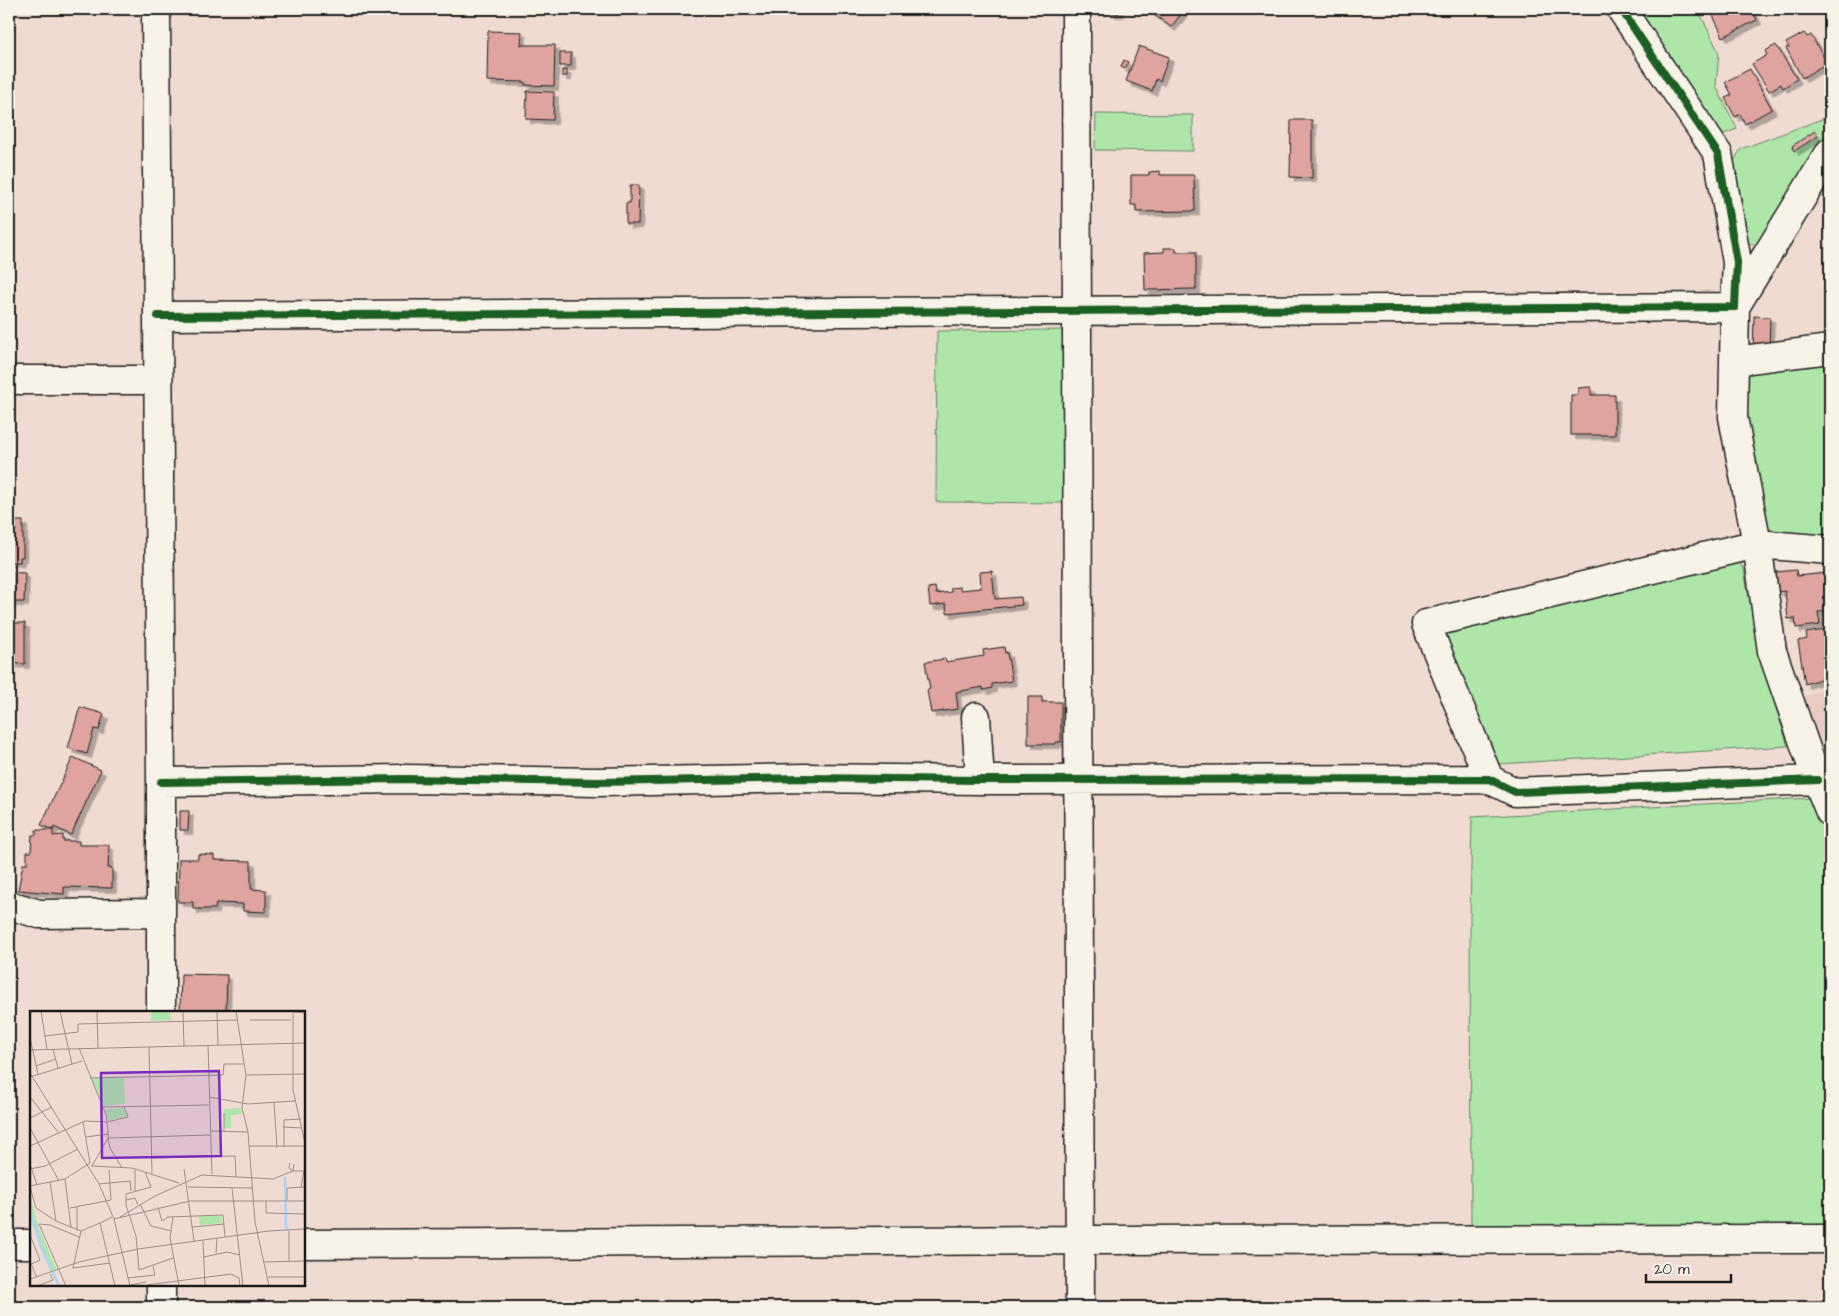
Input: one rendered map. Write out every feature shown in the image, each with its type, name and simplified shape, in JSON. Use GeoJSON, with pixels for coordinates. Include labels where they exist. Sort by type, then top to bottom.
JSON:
{"type":"FeatureCollection","features":[{"type":"Feature","properties":{"kind":"street"},"geometry":{"type":"LineString","coordinates":[[156,9],[162,782],[161,1011]]}},
{"type":"Feature","properties":{"kind":"street"},"geometry":{"type":"LineString","coordinates":[[1076,9],[1080,1307]]}},
{"type":"Feature","properties":{"kind":"street"},"geometry":{"type":"LineString","coordinates":[[1621,9],[1718,154],[1736,262],[1734,417],[1757,544],[1772,652],[1830,812]]}},
{"type":"Feature","properties":{"kind":"street"},"geometry":{"type":"LineString","coordinates":[[1735,307],[1830,152]]}},
{"type":"Feature","properties":{"kind":"street"},"geometry":{"type":"LineString","coordinates":[[158,316],[1735,307]]}},
{"type":"Feature","properties":{"kind":"street"},"geometry":{"type":"LineString","coordinates":[[1734,362],[1830,349]]}},
{"type":"Feature","properties":{"kind":"street"},"geometry":{"type":"LineString","coordinates":[[9,380],[158,380]]}},
{"type":"Feature","properties":{"kind":"street"},"geometry":{"type":"LineString","coordinates":[[1489,779],[1426,624],[1757,544],[1830,550]]}},
{"type":"Feature","properties":{"kind":"street"},"geometry":{"type":"LineString","coordinates":[[976,717],[980,780]]}},
{"type":"Feature","properties":{"kind":"street"},"geometry":{"type":"LineString","coordinates":[[162,782],[406,779],[598,782],[805,778],[980,780],[1489,779],[1515,792],[1817,780]]}},
{"type":"Feature","properties":{"kind":"street"},"geometry":{"type":"LineString","coordinates":[[9,905],[39,914],[161,913]]}},
{"type":"Feature","properties":{"kind":"street"},"geometry":{"type":"LineString","coordinates":[[305,1244],[1830,1239]]}},
{"type":"Feature","properties":{"kind":"street"},"geometry":{"type":"LineString","coordinates":[[9,1244],[30,1244]]}},
{"type":"Feature","properties":{"kind":"street"},"geometry":{"type":"LineString","coordinates":[[161,1286],[161,1307]]}},
{"type":"Feature","properties":{"kind":"shaded area"},"geometry":{"type":"Polygon","coordinates":[[[1830,686],[1830,762],[1803,697],[1830,686]]]}},
{"type":"Feature","properties":{"kind":"green space"},"geometry":{"type":"Polygon","coordinates":[[[1634,9],[1698,9],[1719,53],[1716,86],[1737,129],[1716,137],[1634,9]]]}},
{"type":"Feature","properties":{"kind":"green space"},"geometry":{"type":"Polygon","coordinates":[[[1096,114],[1193,115],[1193,151],[1095,150],[1096,114]]]}},
{"type":"Feature","properties":{"kind":"green space"},"geometry":{"type":"Polygon","coordinates":[[[1830,116],[1830,137],[1762,245],[1742,243],[1730,167],[1741,149],[1830,116]]]}},
{"type":"Feature","properties":{"kind":"green space"},"geometry":{"type":"Polygon","coordinates":[[[1067,330],[1064,503],[936,502],[937,331],[1067,330]]]}},
{"type":"Feature","properties":{"kind":"green space"},"geometry":{"type":"Polygon","coordinates":[[[1830,351],[1830,538],[1769,531],[1760,521],[1740,366],[1830,351]]]}},
{"type":"Feature","properties":{"kind":"green space"},"geometry":{"type":"Polygon","coordinates":[[[1738,560],[1744,570],[1760,656],[1788,746],[1499,764],[1442,647],[1444,632],[1738,560]]]}},
{"type":"Feature","properties":{"kind":"green space"},"geometry":{"type":"Polygon","coordinates":[[[1812,798],[1830,842],[1830,1225],[1471,1225],[1470,917],[1472,817],[1812,798]]]}},
{"type":"Feature","properties":{"kind":"building"},"geometry":{"type":"Polygon","coordinates":[[[1111,9],[1119,9],[1119,13],[1111,13],[1111,9]]]}},
{"type":"Feature","properties":{"kind":"building"},"geometry":{"type":"Polygon","coordinates":[[[1150,9],[1185,9],[1171,27],[1149,11],[1150,9]]]}},
{"type":"Feature","properties":{"kind":"building"},"geometry":{"type":"Polygon","coordinates":[[[1710,9],[1752,9],[1757,20],[1723,37],[1710,9]]]}},
{"type":"Feature","properties":{"kind":"building"},"geometry":{"type":"Polygon","coordinates":[[[488,31],[522,32],[521,45],[555,45],[554,86],[525,85],[525,82],[487,81],[488,31]]]}},
{"type":"Feature","properties":{"kind":"building"},"geometry":{"type":"Polygon","coordinates":[[[1804,33],[1807,37],[1811,35],[1827,63],[1802,78],[1786,48],[1789,47],[1786,43],[1804,33]]]}},
{"type":"Feature","properties":{"kind":"building"},"geometry":{"type":"Polygon","coordinates":[[[1776,45],[1797,79],[1783,88],[1781,84],[1769,91],[1752,64],[1767,55],[1765,51],[1776,45]]]}},
{"type":"Feature","properties":{"kind":"building"},"geometry":{"type":"Polygon","coordinates":[[[1139,46],[1169,57],[1160,81],[1156,79],[1152,91],[1126,81],[1139,46]]]}},
{"type":"Feature","properties":{"kind":"building"},"geometry":{"type":"Polygon","coordinates":[[[560,53],[571,53],[571,66],[560,66],[560,53]]]}},
{"type":"Feature","properties":{"kind":"building"},"geometry":{"type":"Polygon","coordinates":[[[1124,60],[1128,62],[1125,69],[1121,67],[1124,60]]]}},
{"type":"Feature","properties":{"kind":"building"},"geometry":{"type":"Polygon","coordinates":[[[1750,69],[1772,109],[1745,124],[1740,114],[1735,117],[1725,98],[1732,95],[1725,82],[1750,69]]]}},
{"type":"Feature","properties":{"kind":"building"},"geometry":{"type":"Polygon","coordinates":[[[562,70],[567,70],[567,76],[562,76],[562,70]]]}},
{"type":"Feature","properties":{"kind":"building"},"geometry":{"type":"Polygon","coordinates":[[[527,91],[554,92],[553,120],[526,119],[527,91]]]}},
{"type":"Feature","properties":{"kind":"building"},"geometry":{"type":"Polygon","coordinates":[[[1291,120],[1312,120],[1312,178],[1290,177],[1291,120]]]}},
{"type":"Feature","properties":{"kind":"building"},"geometry":{"type":"Polygon","coordinates":[[[1815,131],[1818,136],[1794,151],[1792,146],[1815,131]]]}},
{"type":"Feature","properties":{"kind":"building"},"geometry":{"type":"Polygon","coordinates":[[[1160,171],[1160,175],[1194,175],[1195,211],[1136,212],[1136,205],[1131,205],[1131,175],[1149,175],[1149,172],[1160,171]]]}},
{"type":"Feature","properties":{"kind":"building"},"geometry":{"type":"Polygon","coordinates":[[[630,185],[639,185],[638,224],[626,224],[626,203],[630,203],[630,185]]]}},
{"type":"Feature","properties":{"kind":"building"},"geometry":{"type":"Polygon","coordinates":[[[1164,248],[1176,248],[1176,252],[1196,252],[1196,289],[1145,290],[1144,253],[1164,252],[1164,248]]]}},
{"type":"Feature","properties":{"kind":"building"},"geometry":{"type":"Polygon","coordinates":[[[1754,316],[1770,317],[1769,353],[1753,353],[1754,316]]]}},
{"type":"Feature","properties":{"kind":"building"},"geometry":{"type":"Polygon","coordinates":[[[1591,387],[1591,395],[1615,395],[1615,435],[1571,435],[1571,395],[1578,395],[1578,388],[1591,387]]]}},
{"type":"Feature","properties":{"kind":"building"},"geometry":{"type":"Polygon","coordinates":[[[9,521],[23,521],[23,557],[20,557],[20,562],[9,562],[9,521]]]}},
{"type":"Feature","properties":{"kind":"building"},"geometry":{"type":"Polygon","coordinates":[[[1796,570],[1797,576],[1827,573],[1830,611],[1818,612],[1820,625],[1796,628],[1795,618],[1788,619],[1785,591],[1778,592],[1776,572],[1796,570]]]}},
{"type":"Feature","properties":{"kind":"building"},"geometry":{"type":"Polygon","coordinates":[[[992,571],[995,599],[1021,597],[1022,605],[947,613],[946,604],[930,606],[928,588],[935,587],[936,594],[951,592],[951,588],[960,587],[960,590],[981,588],[980,572],[992,571]]]}},
{"type":"Feature","properties":{"kind":"building"},"geometry":{"type":"Polygon","coordinates":[[[9,572],[25,573],[24,602],[9,602],[9,572]]]}},
{"type":"Feature","properties":{"kind":"building"},"geometry":{"type":"Polygon","coordinates":[[[9,623],[25,623],[25,664],[9,663],[9,623]]]}},
{"type":"Feature","properties":{"kind":"building"},"geometry":{"type":"Polygon","coordinates":[[[1830,629],[1830,676],[1805,684],[1798,641],[1807,639],[1806,633],[1830,629]]]}},
{"type":"Feature","properties":{"kind":"building"},"geometry":{"type":"Polygon","coordinates":[[[1004,647],[1005,653],[1007,652],[1012,681],[992,684],[992,688],[983,690],[983,687],[956,692],[958,709],[931,713],[927,690],[930,689],[925,662],[945,659],[946,662],[984,656],[983,650],[1004,647]]]}},
{"type":"Feature","properties":{"kind":"building"},"geometry":{"type":"Polygon","coordinates":[[[1028,697],[1042,697],[1042,702],[1061,702],[1061,742],[1056,742],[1056,744],[1028,744],[1028,697]]]}},
{"type":"Feature","properties":{"kind":"building"},"geometry":{"type":"Polygon","coordinates":[[[80,707],[104,714],[99,730],[94,729],[87,754],[68,748],[80,707]]]}},
{"type":"Feature","properties":{"kind":"building"},"geometry":{"type":"Polygon","coordinates":[[[73,757],[101,770],[71,835],[54,827],[53,830],[41,825],[73,757]]]}},
{"type":"Feature","properties":{"kind":"building"},"geometry":{"type":"Polygon","coordinates":[[[180,811],[189,811],[188,830],[180,830],[180,811]]]}},
{"type":"Feature","properties":{"kind":"building"},"geometry":{"type":"Polygon","coordinates":[[[36,830],[53,830],[53,836],[63,835],[63,841],[79,841],[79,845],[109,845],[108,868],[112,868],[112,888],[64,887],[64,894],[18,890],[23,864],[27,864],[27,852],[31,852],[32,835],[36,835],[36,830]]]}},
{"type":"Feature","properties":{"kind":"building"},"geometry":{"type":"Polygon","coordinates":[[[9,836],[11,863],[9,864],[9,836]]]}},
{"type":"Feature","properties":{"kind":"building"},"geometry":{"type":"Polygon","coordinates":[[[198,854],[214,855],[214,860],[251,861],[251,889],[266,890],[266,912],[243,911],[243,904],[216,903],[215,909],[193,909],[193,902],[178,902],[179,859],[198,859],[198,854]]]}},
{"type":"Feature","properties":{"kind":"building"},"geometry":{"type":"Polygon","coordinates":[[[181,974],[227,975],[226,1011],[180,1011],[181,974]]]}},
{"type":"Feature","properties":{"kind":"cycle path"},"geometry":{"type":"LineString","coordinates":[[158,316],[1735,307],[1737,262],[1718,154],[1621,9]]}},
{"type":"Feature","properties":{"kind":"cycle path"},"geometry":{"type":"LineString","coordinates":[[161,782],[406,779],[598,782],[805,778],[980,780],[1489,779],[1515,792],[1817,780]]}}]}
